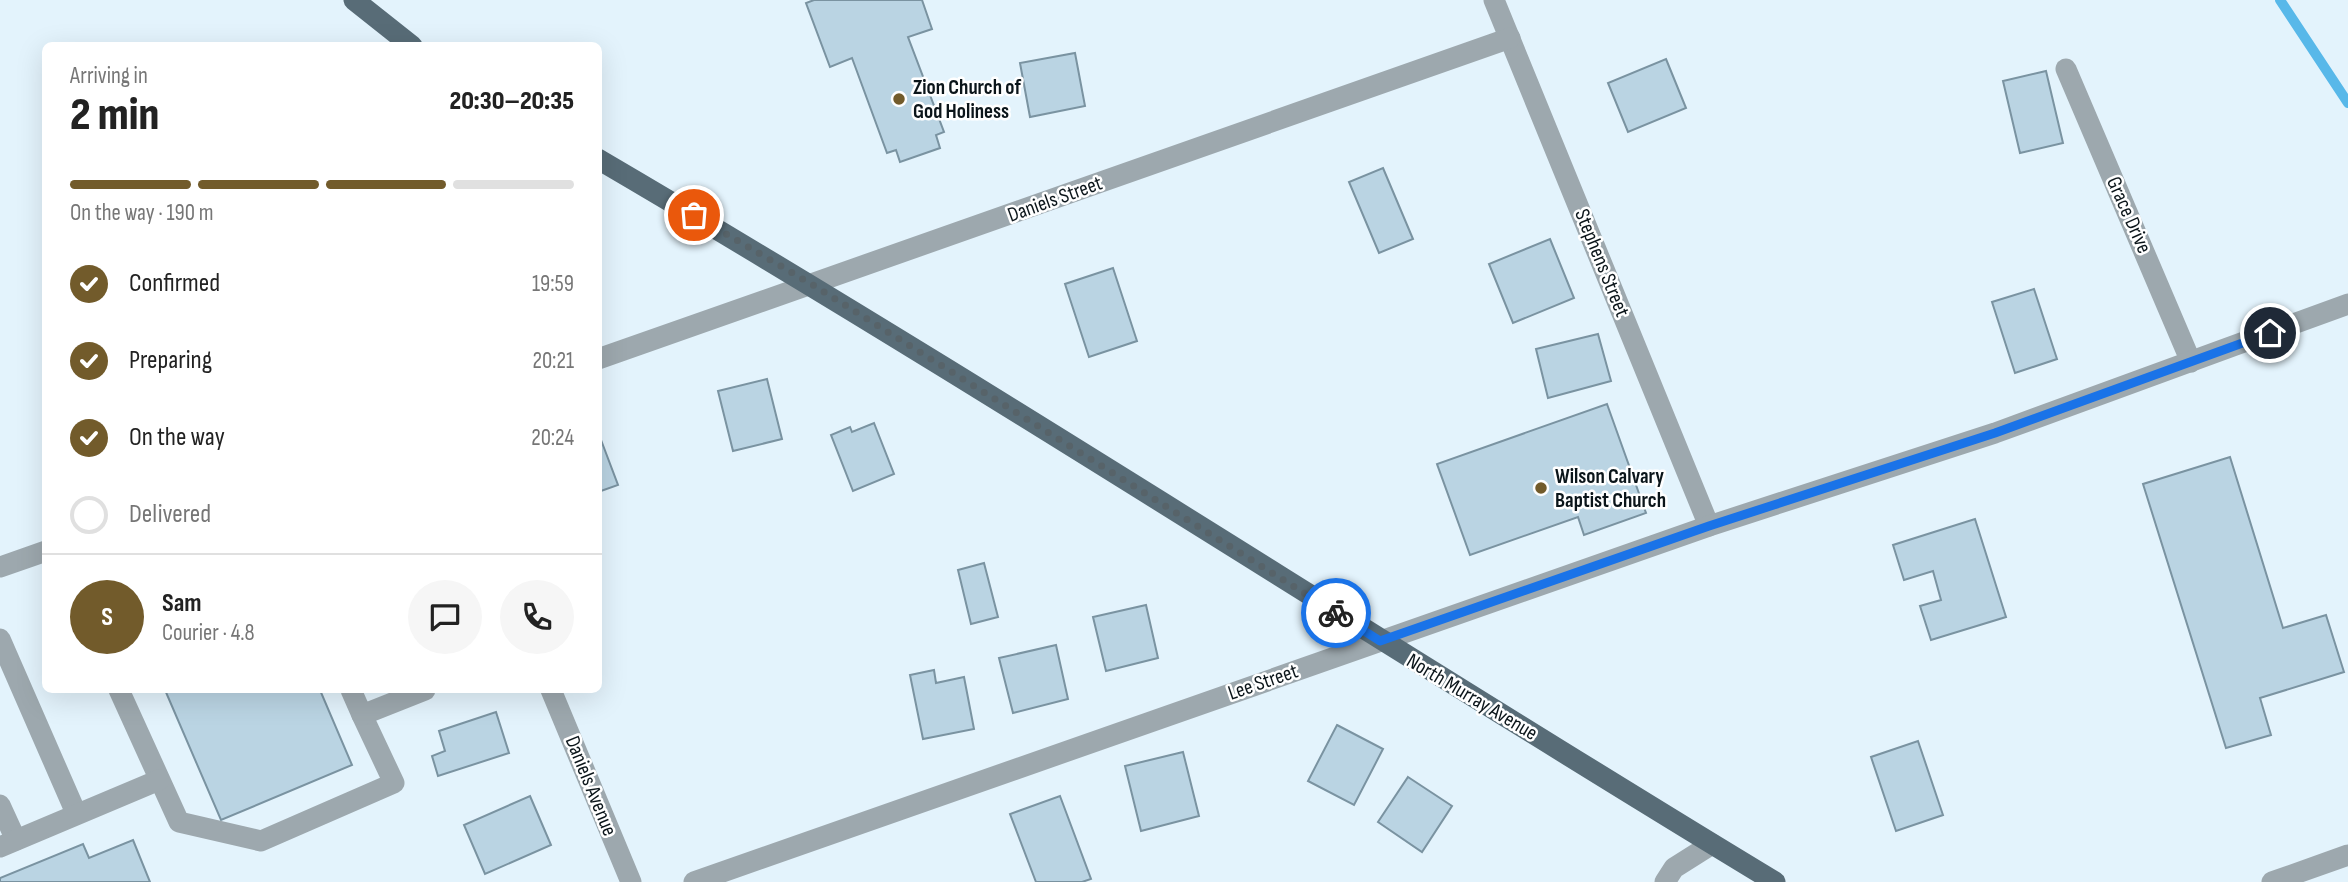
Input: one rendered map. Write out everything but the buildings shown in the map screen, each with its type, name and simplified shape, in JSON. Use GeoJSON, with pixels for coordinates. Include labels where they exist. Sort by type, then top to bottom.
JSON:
{"type":"FeatureCollection","features":[{"type":"Feature","properties":{"kind":"main road"},"geometry":{"type":"LineString","coordinates":[[354,0],[407,42]]}},
{"type":"Feature","properties":{"kind":"main road","name":"North Murray Avenue"},"geometry":{"type":"LineString","coordinates":[[602,161],[813,285],[1380,641],[1775,882]]}},
{"type":"Feature","properties":{"kind":"street","name":"Stephens Street"},"geometry":{"type":"LineString","coordinates":[[1494,0],[1709,526]]}},
{"type":"Feature","properties":{"kind":"street","name":"Daniels Street"},"geometry":{"type":"LineString","coordinates":[[602,358],[1510,38]]}},
{"type":"Feature","properties":{"kind":"street","name":"Grace Drive"},"geometry":{"type":"LineString","coordinates":[[2066,69],[2191,362]]}},
{"type":"Feature","properties":{"kind":"street","name":"Lee Street"},"geometry":{"type":"LineString","coordinates":[[694,882],[1709,526],[1995,433],[2348,304]]}},
{"type":"Feature","properties":{"kind":"street"},"geometry":{"type":"LineString","coordinates":[[0,567],[42,552]]}},
{"type":"Feature","properties":{"kind":"street"},"geometry":{"type":"LineString","coordinates":[[0,639],[76,813]]}},
{"type":"Feature","properties":{"kind":"street"},"geometry":{"type":"LineString","coordinates":[[121,693],[179,822],[261,841],[394,783],[352,693]]}},
{"type":"Feature","properties":{"kind":"street"},"geometry":{"type":"LineString","coordinates":[[362,715],[417,693]]}},
{"type":"Feature","properties":{"kind":"street","name":"Daniels Avenue"},"geometry":{"type":"LineString","coordinates":[[552,693],[631,882]]}},
{"type":"Feature","properties":{"kind":"street"},"geometry":{"type":"LineString","coordinates":[[0,805],[8,844],[159,780]]}},
{"type":"Feature","properties":{"kind":"street"},"geometry":{"type":"LineString","coordinates":[[1665,882],[1674,868],[1712,844]]}},
{"type":"Feature","properties":{"kind":"street"},"geometry":{"type":"LineString","coordinates":[[2272,882],[2348,855]]}},
{"type":"Feature","properties":{"kind":"waterway"},"geometry":{"type":"LineString","coordinates":[[2280,0],[2348,103]]}},
{"type":"Feature","properties":{"kind":"way so far"},"geometry":{"type":"LineString","coordinates":[[694,215],[813,285],[1336,613]]}},
{"type":"Feature","properties":{"kind":"place","name":"Zion Church of God Holiness"},"geometry":{"type":"Point","coordinates":[899,99]}},
{"type":"Feature","properties":{"kind":"place","name":"Wilson Calvary Baptist Church"},"geometry":{"type":"Point","coordinates":[1541,488]}},
{"type":"Feature","properties":{"kind":"route"},"geometry":{"type":"LineString","coordinates":[[1336,613],[1380,641],[1709,526],[1995,433],[2270,333]]}}]}
